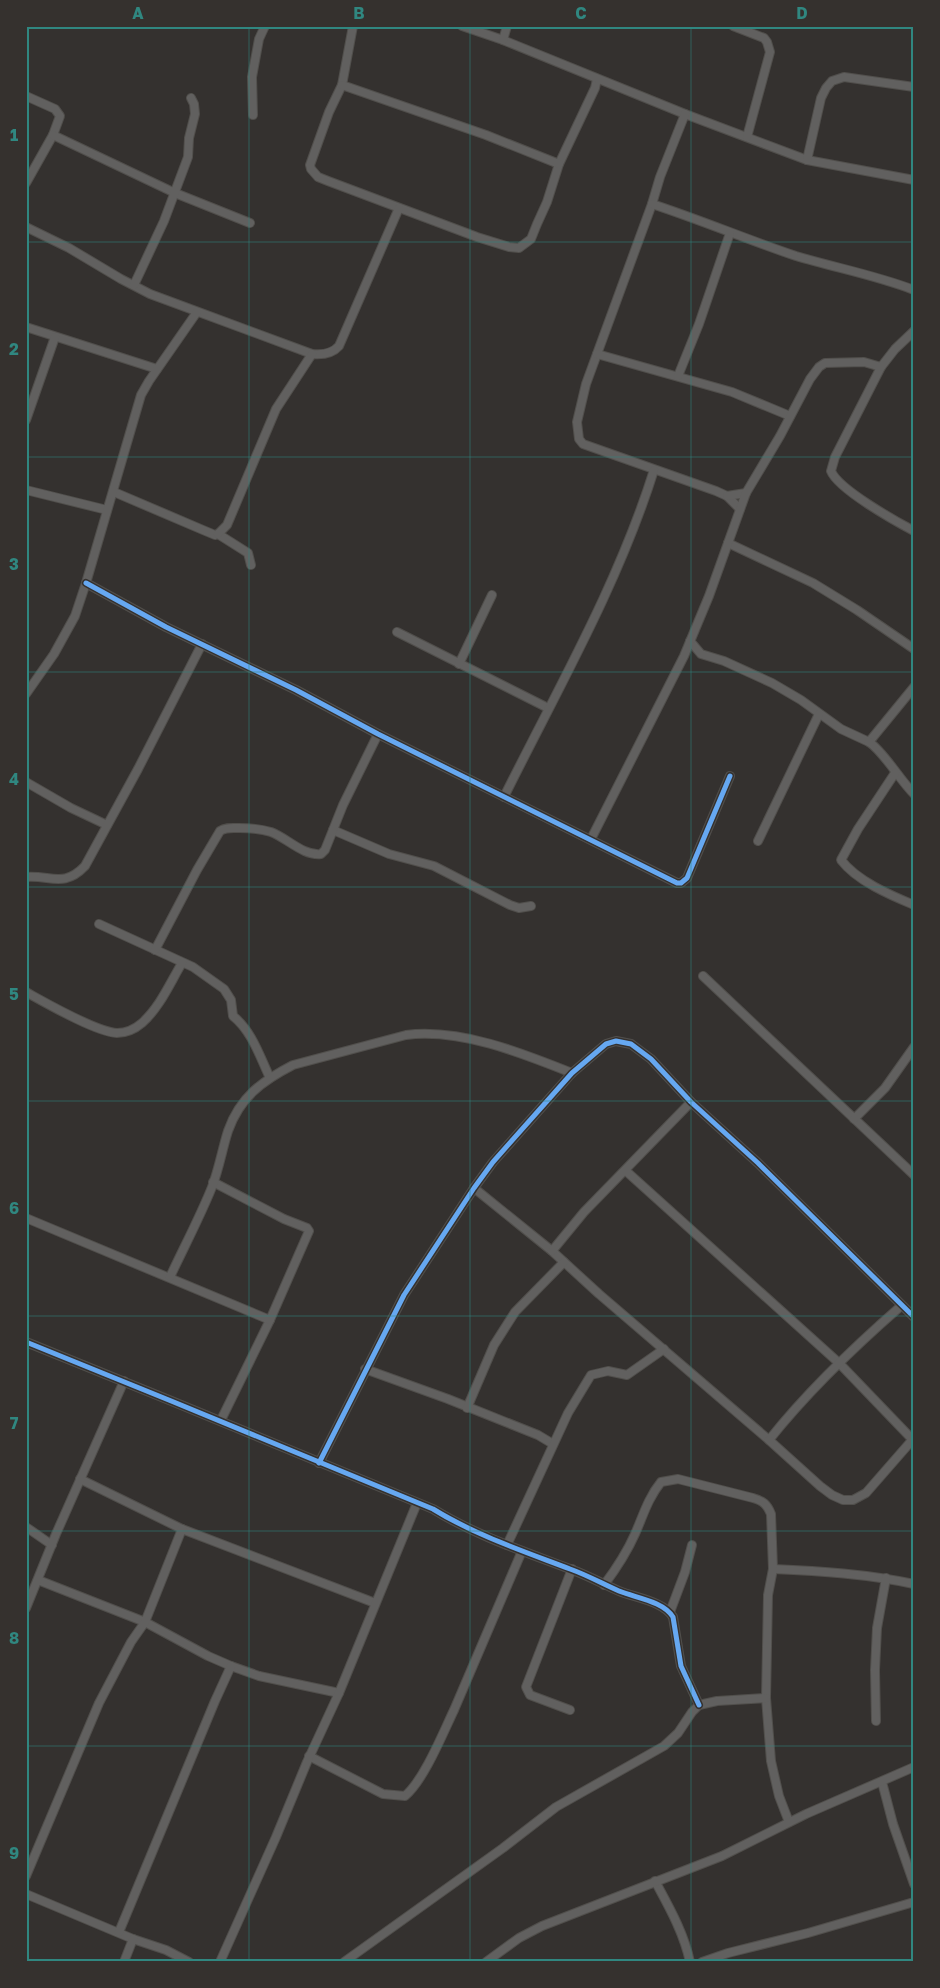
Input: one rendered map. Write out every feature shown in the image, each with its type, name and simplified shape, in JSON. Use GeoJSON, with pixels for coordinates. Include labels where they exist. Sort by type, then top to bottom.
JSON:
{"type":"FeatureCollection","features":[{"type":"Feature","properties":{"kind":"street"},"geometry":{"type":"LineString","coordinates":[[253,115],[252,77],[259,40],[265,26]]}},
{"type":"Feature","properties":{"kind":"street"},"geometry":{"type":"LineString","coordinates":[[353,26],[342,86],[329,112],[310,165],[311,169],[318,177],[328,181],[477,237],[509,247],[519,248],[530,239],[538,224],[559,164],[595,88],[597,78]]}},
{"type":"Feature","properties":{"kind":"street"},"geometry":{"type":"LineString","coordinates":[[462,26],[807,160],[914,180]]}},
{"type":"Feature","properties":{"kind":"street"},"geometry":{"type":"LineString","coordinates":[[502,40],[507,26]]}},
{"type":"Feature","properties":{"kind":"street"},"geometry":{"type":"LineString","coordinates":[[732,26],[764,38],[770,52],[747,137]]}},
{"type":"Feature","properties":{"kind":"street"},"geometry":{"type":"LineString","coordinates":[[807,160],[821,98],[832,81],[844,77],[914,87]]}},
{"type":"Feature","properties":{"kind":"street"},"geometry":{"type":"LineString","coordinates":[[342,86],[451,125],[486,135],[559,164]]}},
{"type":"Feature","properties":{"kind":"street"},"geometry":{"type":"LineString","coordinates":[[26,96],[58,112],[60,116],[53,135],[26,182]]}},
{"type":"Feature","properties":{"kind":"street"},"geometry":{"type":"LineString","coordinates":[[134,285],[164,221],[188,157],[189,138],[195,114],[192,98]]}},
{"type":"Feature","properties":{"kind":"street"},"geometry":{"type":"LineString","coordinates":[[686,114],[660,177],[652,204],[586,384],[577,422],[579,440],[583,444],[727,496],[740,509]]}},
{"type":"Feature","properties":{"kind":"street"},"geometry":{"type":"LineString","coordinates":[[53,135],[175,193],[250,223]]}},
{"type":"Feature","properties":{"kind":"street"},"geometry":{"type":"LineString","coordinates":[[652,204],[806,259],[878,276],[914,290]]}},
{"type":"Feature","properties":{"kind":"street"},"geometry":{"type":"LineString","coordinates":[[26,227],[69,248],[134,285],[197,312],[312,354],[330,353],[339,346],[399,208]]}},
{"type":"Feature","properties":{"kind":"street"},"geometry":{"type":"LineString","coordinates":[[678,376],[699,324],[730,233]]}},
{"type":"Feature","properties":{"kind":"street"},"geometry":{"type":"LineString","coordinates":[[27,691],[64,638],[75,616],[114,492],[141,395],[197,312]]}},
{"type":"Feature","properties":{"kind":"street"},"geometry":{"type":"LineString","coordinates":[[26,327],[55,338],[157,369]]}},
{"type":"Feature","properties":{"kind":"street"},"geometry":{"type":"LineString","coordinates":[[914,330],[895,349],[881,367],[835,457],[831,471],[837,481],[890,518],[914,531]]}},
{"type":"Feature","properties":{"kind":"street"},"geometry":{"type":"LineString","coordinates":[[26,420],[55,338]]}},
{"type":"Feature","properties":{"kind":"street"},"geometry":{"type":"LineString","coordinates":[[218,534],[227,525],[276,409],[312,354]]}},
{"type":"Feature","properties":{"kind":"street"},"geometry":{"type":"LineString","coordinates":[[597,354],[732,392],[790,416]]}},
{"type":"Feature","properties":{"kind":"street"},"geometry":{"type":"LineString","coordinates":[[591,839],[684,656],[709,596],[746,493],[810,379],[819,367],[825,363],[864,362],[881,367]]}},
{"type":"Feature","properties":{"kind":"street"},"geometry":{"type":"LineString","coordinates":[[504,797],[566,676],[625,552],[654,470]]}},
{"type":"Feature","properties":{"kind":"street"},"geometry":{"type":"LineString","coordinates":[[26,490],[108,510]]}},
{"type":"Feature","properties":{"kind":"street"},"geometry":{"type":"LineString","coordinates":[[114,492],[215,535],[218,534],[248,553],[251,565]]}},
{"type":"Feature","properties":{"kind":"street"},"geometry":{"type":"LineString","coordinates":[[727,496],[746,493]]}},
{"type":"Feature","properties":{"kind":"street"},"geometry":{"type":"LineString","coordinates":[[728,543],[813,583],[914,649]]}},
{"type":"Feature","properties":{"kind":"street"},"geometry":{"type":"LineString","coordinates":[[86,583],[144,616],[296,690],[378,734],[670,880],[681,883],[686,878],[730,776]]}},
{"type":"Feature","properties":{"kind":"street"},"geometry":{"type":"LineString","coordinates":[[459,664],[492,595]]}},
{"type":"Feature","properties":{"kind":"street"},"geometry":{"type":"LineString","coordinates":[[397,632],[548,708]]}},
{"type":"Feature","properties":{"kind":"street"},"geometry":{"type":"LineString","coordinates":[[690,641],[701,654]]}},
{"type":"Feature","properties":{"kind":"street"},"geometry":{"type":"LineString","coordinates":[[26,877],[62,880],[78,873],[91,856],[202,644]]}},
{"type":"Feature","properties":{"kind":"street"},"geometry":{"type":"LineString","coordinates":[[684,656],[701,654],[724,661],[772,683],[841,729],[869,742],[879,751],[914,794]]}},
{"type":"Feature","properties":{"kind":"street"},"geometry":{"type":"LineString","coordinates":[[869,742],[914,687]]}},
{"type":"Feature","properties":{"kind":"street"},"geometry":{"type":"LineString","coordinates":[[758,841],[820,714]]}},
{"type":"Feature","properties":{"kind":"street"},"geometry":{"type":"LineString","coordinates":[[155,950],[220,831],[229,828],[244,828],[272,832],[305,852],[315,855],[321,854],[325,850],[356,775],[378,734]]}},
{"type":"Feature","properties":{"kind":"street"},"geometry":{"type":"LineString","coordinates":[[895,773],[858,829],[841,860],[875,886],[914,905]]}},
{"type":"Feature","properties":{"kind":"street"},"geometry":{"type":"LineString","coordinates":[[26,782],[71,808],[108,825]]}},
{"type":"Feature","properties":{"kind":"street"},"geometry":{"type":"LineString","coordinates":[[333,830],[389,854],[434,866],[510,906],[519,908],[531,906]]}},
{"type":"Feature","properties":{"kind":"street"},"geometry":{"type":"LineString","coordinates":[[99,924],[193,967],[224,989],[228,994],[233,1016],[240,1022],[250,1037],[270,1078]]}},
{"type":"Feature","properties":{"kind":"street"},"geometry":{"type":"LineString","coordinates":[[26,992],[53,1007],[105,1030],[117,1033],[129,1031],[141,1024],[153,1012],[182,963]]}},
{"type":"Feature","properties":{"kind":"street"},"geometry":{"type":"LineString","coordinates":[[703,976],[914,1175]]}},
{"type":"Feature","properties":{"kind":"street"},"geometry":{"type":"LineString","coordinates":[[170,1277],[214,1182],[228,1131],[236,1114],[249,1094],[270,1078],[293,1065],[406,1035],[422,1033],[468,1040],[522,1053],[572,1073]]}},
{"type":"Feature","properties":{"kind":"street"},"geometry":{"type":"LineString","coordinates":[[319,1463],[404,1294],[474,1188],[493,1162],[572,1073],[606,1044],[624,1042],[631,1044],[651,1060],[914,1317]]}},
{"type":"Feature","properties":{"kind":"street"},"geometry":{"type":"LineString","coordinates":[[854,1120],[885,1088],[914,1047]]}},
{"type":"Feature","properties":{"kind":"street"},"geometry":{"type":"LineString","coordinates":[[552,1251],[584,1212],[692,1102]]}},
{"type":"Feature","properties":{"kind":"street"},"geometry":{"type":"LineString","coordinates":[[474,1188],[552,1251],[599,1294],[826,1490],[843,1500],[853,1500],[866,1493],[913,1439],[839,1363],[626,1171]]}},
{"type":"Feature","properties":{"kind":"street"},"geometry":{"type":"LineString","coordinates":[[214,1182],[284,1219],[307,1228],[309,1231],[270,1320],[222,1420]]}},
{"type":"Feature","properties":{"kind":"street"},"geometry":{"type":"LineString","coordinates":[[26,1218],[270,1320]]}},
{"type":"Feature","properties":{"kind":"street"},"geometry":{"type":"LineString","coordinates":[[467,1408],[494,1345],[515,1312],[564,1262]]}},
{"type":"Feature","properties":{"kind":"street"},"geometry":{"type":"LineString","coordinates":[[769,1440],[784,1420],[839,1363],[868,1334],[901,1306]]}},
{"type":"Feature","properties":{"kind":"street"},"geometry":{"type":"LineString","coordinates":[[26,1342],[222,1420],[319,1463],[417,1503],[471,1530],[507,1545],[572,1570],[604,1585],[658,1604],[670,1612],[673,1617],[681,1666],[699,1705]]}},
{"type":"Feature","properties":{"kind":"street"},"geometry":{"type":"LineString","coordinates":[[507,1545],[568,1413],[590,1375],[608,1371],[627,1375],[664,1349]]}},
{"type":"Feature","properties":{"kind":"street"},"geometry":{"type":"LineString","coordinates":[[365,1369],[448,1399],[538,1435],[553,1444]]}},
{"type":"Feature","properties":{"kind":"street"},"geometry":{"type":"LineString","coordinates":[[26,1608],[80,1479],[124,1381]]}},
{"type":"Feature","properties":{"kind":"street"},"geometry":{"type":"LineString","coordinates":[[80,1479],[182,1529],[375,1603]]}},
{"type":"Feature","properties":{"kind":"street"},"geometry":{"type":"LineString","coordinates":[[604,1585],[617,1568],[652,1494],[661,1482],[678,1479],[753,1498],[762,1501],[767,1506],[771,1514],[772,1569],[768,1595],[766,1698],[772,1761],[779,1796],[789,1822]]}},
{"type":"Feature","properties":{"kind":"street"},"geometry":{"type":"LineString","coordinates":[[220,1962],[276,1837],[309,1756],[339,1693],[417,1503]]}},
{"type":"Feature","properties":{"kind":"street"},"geometry":{"type":"LineString","coordinates":[[26,1527],[52,1546]]}},
{"type":"Feature","properties":{"kind":"street"},"geometry":{"type":"LineString","coordinates":[[26,1876],[99,1703],[131,1642],[145,1622],[182,1529]]}},
{"type":"Feature","properties":{"kind":"street"},"geometry":{"type":"LineString","coordinates":[[670,1612],[692,1545]]}},
{"type":"Feature","properties":{"kind":"street"},"geometry":{"type":"LineString","coordinates":[[309,1756],[383,1794],[405,1796],[411,1792],[419,1781],[441,1738],[473,1668],[522,1551]]}},
{"type":"Feature","properties":{"kind":"street"},"geometry":{"type":"LineString","coordinates":[[772,1569],[821,1570],[886,1578],[914,1584]]}},
{"type":"Feature","properties":{"kind":"street"},"geometry":{"type":"LineString","coordinates":[[570,1710],[530,1695],[526,1687],[572,1570]]}},
{"type":"Feature","properties":{"kind":"street"},"geometry":{"type":"LineString","coordinates":[[876,1722],[875,1670],[877,1628],[886,1578]]}},
{"type":"Feature","properties":{"kind":"street"},"geometry":{"type":"LineString","coordinates":[[38,1580],[145,1622],[208,1656],[231,1666],[259,1676],[339,1693]]}},
{"type":"Feature","properties":{"kind":"street"},"geometry":{"type":"LineString","coordinates":[[119,1932],[214,1701],[231,1666]]}},
{"type":"Feature","properties":{"kind":"street"},"geometry":{"type":"LineString","coordinates":[[344,1962],[503,1848],[556,1807],[664,1746],[678,1733],[699,1705],[716,1700],[766,1698]]}},
{"type":"Feature","properties":{"kind":"street"},"geometry":{"type":"LineString","coordinates":[[486,1962],[519,1938],[542,1926],[722,1856],[789,1822],[914,1767]]}},
{"type":"Feature","properties":{"kind":"street"},"geometry":{"type":"LineString","coordinates":[[882,1782],[914,1884]]}},
{"type":"Feature","properties":{"kind":"street"},"geometry":{"type":"LineString","coordinates":[[655,1881],[681,1933],[690,1962]]}},
{"type":"Feature","properties":{"kind":"street"},"geometry":{"type":"LineString","coordinates":[[26,1894],[133,1939],[166,1950],[189,1962]]}},
{"type":"Feature","properties":{"kind":"street"},"geometry":{"type":"LineString","coordinates":[[702,1962],[728,1953],[808,1933],[914,1902]]}},
{"type":"Feature","properties":{"kind":"street"},"geometry":{"type":"LineString","coordinates":[[124,1962],[133,1939]]}},
{"type":"Feature","properties":{"kind":"cycle path"},"geometry":{"type":"LineString","coordinates":[[86,583],[166,627],[296,690],[378,734],[677,883],[681,883],[687,878],[730,776]]}},
{"type":"Feature","properties":{"kind":"cycle path"},"geometry":{"type":"LineString","coordinates":[[319,1463],[404,1295],[474,1188],[493,1162],[572,1073],[606,1044],[616,1041],[631,1044],[651,1059],[691,1102],[758,1163],[914,1317]]}},
{"type":"Feature","properties":{"kind":"cycle path"},"geometry":{"type":"LineString","coordinates":[[26,1342],[433,1509],[466,1527],[500,1542],[663,1607],[673,1617],[681,1666],[699,1705]]}}]}
